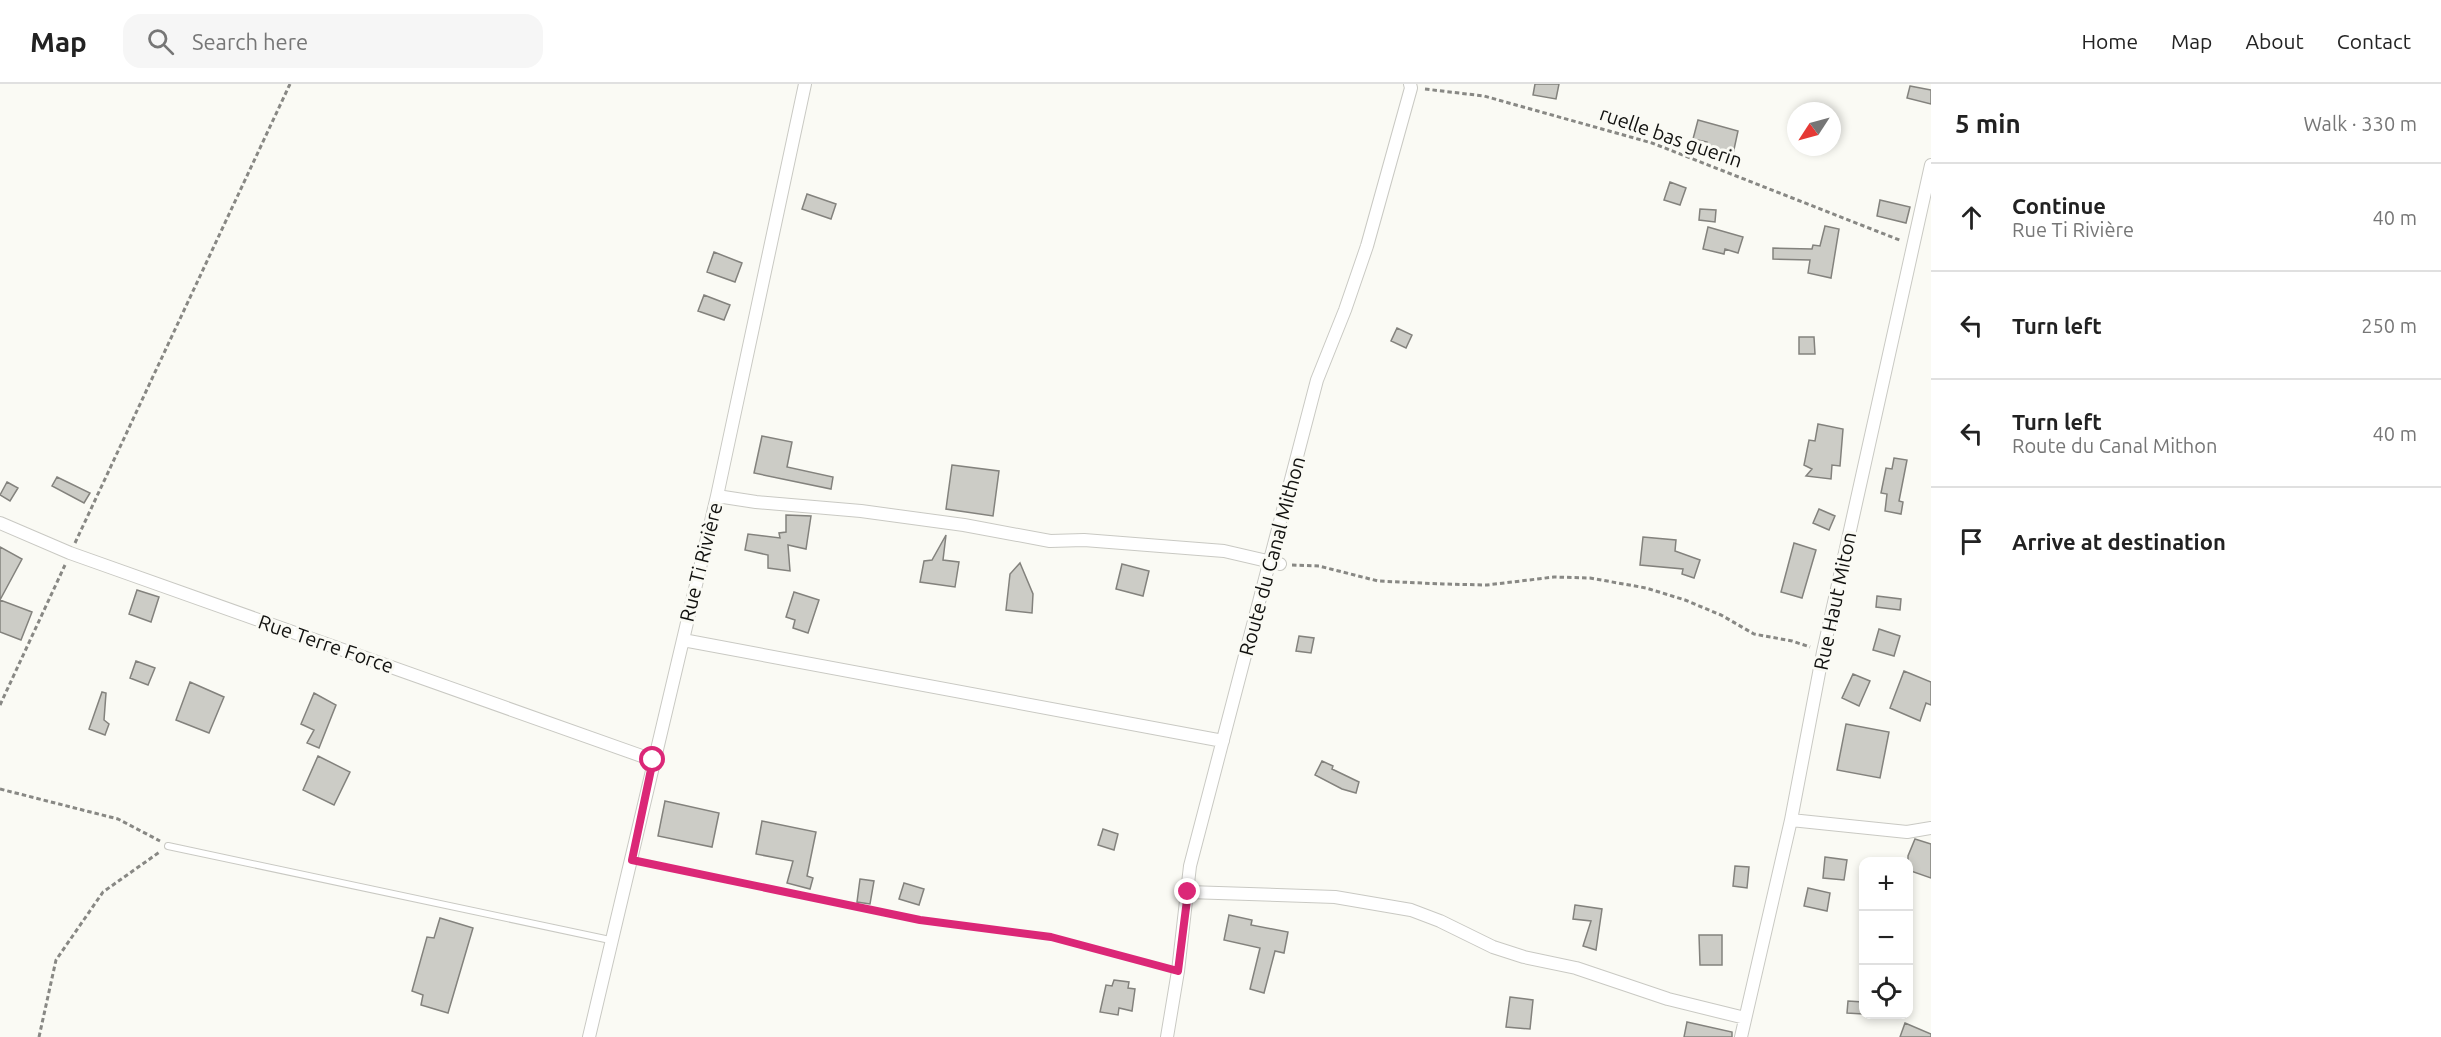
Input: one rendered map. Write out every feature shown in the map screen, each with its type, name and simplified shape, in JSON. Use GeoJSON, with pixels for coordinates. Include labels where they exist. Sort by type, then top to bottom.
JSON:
{"type":"FeatureCollection","features":[{"type":"Feature","properties":{"kind":"street","name":"Rue Ti Rivière"},"geometry":{"type":"LineString","coordinates":[[589,1037],[610,940],[632,860],[653,760],[717,496],[805,84]]}},
{"type":"Feature","properties":{"kind":"street","name":"Route du Canal Mithon"},"geometry":{"type":"LineString","coordinates":[[1167,1037],[1178,971],[1190,866],[1223,741],[1276,563],[1317,380],[1367,246],[1410,86]]}},
{"type":"Feature","properties":{"kind":"street","name":"Rue Haut Miton"},"geometry":{"type":"LineString","coordinates":[[1741,1037],[1791,819],[1823,652],[1931,165]]}},
{"type":"Feature","properties":{"kind":"street"},"geometry":{"type":"LineString","coordinates":[[717,496],[737,500],[861,511],[1050,540],[1187,546],[1224,551],[1276,563]]}},
{"type":"Feature","properties":{"kind":"street","name":"Rue Terre Force"},"geometry":{"type":"LineString","coordinates":[[0,523],[70,553],[653,760]]}},
{"type":"Feature","properties":{"kind":"street"},"geometry":{"type":"LineString","coordinates":[[682,639],[1223,741]]}},
{"type":"Feature","properties":{"kind":"street"},"geometry":{"type":"LineString","coordinates":[[1791,819],[1907,832],[1931,828]]}},
{"type":"Feature","properties":{"kind":"street"},"geometry":{"type":"LineString","coordinates":[[1188,892],[1355,898],[1411,910],[1440,921],[1493,947],[1524,957],[1575,968],[1668,999],[1745,1018]]}},
{"type":"Feature","properties":{"kind":"lane"},"geometry":{"type":"LineString","coordinates":[[168,846],[610,940]]}},
{"type":"Feature","properties":{"kind":"path"},"geometry":{"type":"LineString","coordinates":[[0,705],[290,84]]}},
{"type":"Feature","properties":{"kind":"path","name":"ruelle bas guerin"},"geometry":{"type":"LineString","coordinates":[[1410,86],[1484,96],[1652,143],[1913,246]]}},
{"type":"Feature","properties":{"kind":"path"},"geometry":{"type":"LineString","coordinates":[[1276,563],[1319,567],[1377,581],[1487,585],[1554,577],[1590,578],[1646,588],[1685,600],[1721,615],[1754,634],[1792,641],[1823,652]]}},
{"type":"Feature","properties":{"kind":"path"},"geometry":{"type":"LineString","coordinates":[[0,789],[118,819],[168,846],[103,892],[56,960],[39,1037]]}},
{"type":"Feature","properties":{"kind":"path"},"geometry":{"type":"LineString","coordinates":[[632,860],[920,920],[1051,937],[1178,971]]}},
{"type":"Feature","properties":{"kind":"building"},"geometry":{"type":"Polygon","coordinates":[[[1535,84],[1559,84],[1556,99],[1533,95],[1535,84]]]}},
{"type":"Feature","properties":{"kind":"building"},"geometry":{"type":"Polygon","coordinates":[[[1910,86],[1931,90],[1931,104],[1907,98],[1910,86]]]}},
{"type":"Feature","properties":{"kind":"building"},"geometry":{"type":"Polygon","coordinates":[[[1698,120],[1738,131],[1733,154],[1706,147],[1707,142],[1693,139],[1698,120]]]}},
{"type":"Feature","properties":{"kind":"building"},"geometry":{"type":"Polygon","coordinates":[[[1670,182],[1686,188],[1680,205],[1664,200],[1670,182]]]}},
{"type":"Feature","properties":{"kind":"building"},"geometry":{"type":"Polygon","coordinates":[[[807,194],[836,204],[831,219],[802,209],[807,194]]]}},
{"type":"Feature","properties":{"kind":"building"},"geometry":{"type":"Polygon","coordinates":[[[1880,200],[1910,207],[1906,223],[1877,216],[1880,200]]]}},
{"type":"Feature","properties":{"kind":"building"},"geometry":{"type":"Polygon","coordinates":[[[1700,209],[1716,210],[1715,222],[1699,220],[1700,209]]]}},
{"type":"Feature","properties":{"kind":"building"},"geometry":{"type":"Polygon","coordinates":[[[1825,226],[1839,229],[1831,278],[1808,273],[1810,260],[1773,259],[1773,248],[1812,249],[1813,245],[1820,246],[1825,226]]]}},
{"type":"Feature","properties":{"kind":"building"},"geometry":{"type":"Polygon","coordinates":[[[1708,227],[1743,237],[1738,253],[1725,249],[1724,254],[1703,249],[1708,227]]]}},
{"type":"Feature","properties":{"kind":"building"},"geometry":{"type":"Polygon","coordinates":[[[714,252],[742,263],[735,282],[707,272],[714,252]]]}},
{"type":"Feature","properties":{"kind":"building"},"geometry":{"type":"Polygon","coordinates":[[[704,295],[730,305],[724,320],[698,311],[704,295]]]}},
{"type":"Feature","properties":{"kind":"building"},"geometry":{"type":"Polygon","coordinates":[[[1397,328],[1412,335],[1406,348],[1391,341],[1397,328]]]}},
{"type":"Feature","properties":{"kind":"building"},"geometry":{"type":"Polygon","coordinates":[[[1799,337],[1814,337],[1815,354],[1799,354],[1799,337]]]}},
{"type":"Feature","properties":{"kind":"building"},"geometry":{"type":"Polygon","coordinates":[[[1818,424],[1843,429],[1840,466],[1832,465],[1831,479],[1806,476],[1812,469],[1804,465],[1809,440],[1815,441],[1818,424]]]}},
{"type":"Feature","properties":{"kind":"building"},"geometry":{"type":"Polygon","coordinates":[[[762,436],[792,442],[787,467],[833,477],[831,489],[754,473],[762,436]]]}},
{"type":"Feature","properties":{"kind":"building"},"geometry":{"type":"Polygon","coordinates":[[[1894,458],[1907,460],[1899,501],[1903,502],[1901,514],[1885,511],[1887,494],[1881,493],[1886,468],[1892,469],[1894,458]]]}},
{"type":"Feature","properties":{"kind":"building"},"geometry":{"type":"Polygon","coordinates":[[[952,465],[999,471],[993,516],[946,509],[952,465]]]}},
{"type":"Feature","properties":{"kind":"building"},"geometry":{"type":"Polygon","coordinates":[[[57,477],[90,493],[84,503],[52,486],[57,477]]]}},
{"type":"Feature","properties":{"kind":"building"},"geometry":{"type":"Polygon","coordinates":[[[7,482],[18,488],[10,501],[0,495],[7,482]]]}},
{"type":"Feature","properties":{"kind":"building"},"geometry":{"type":"Polygon","coordinates":[[[1819,509],[1835,516],[1829,530],[1813,523],[1819,509]]]}},
{"type":"Feature","properties":{"kind":"building"},"geometry":{"type":"Polygon","coordinates":[[[786,515],[811,516],[806,549],[788,545],[790,571],[768,568],[768,555],[745,550],[748,534],[780,538],[779,533],[786,532],[786,515]]]}},
{"type":"Feature","properties":{"kind":"building"},"geometry":{"type":"Polygon","coordinates":[[[946,535],[943,560],[959,562],[955,587],[920,582],[924,561],[932,560],[946,535]]]}},
{"type":"Feature","properties":{"kind":"building"},"geometry":{"type":"Polygon","coordinates":[[[1643,537],[1676,540],[1675,551],[1700,560],[1694,578],[1682,574],[1683,569],[1640,565],[1643,537]]]}},
{"type":"Feature","properties":{"kind":"building"},"geometry":{"type":"Polygon","coordinates":[[[1794,543],[1816,550],[1802,598],[1781,592],[1794,543]]]}},
{"type":"Feature","properties":{"kind":"building"},"geometry":{"type":"Polygon","coordinates":[[[0,547],[22,559],[0,600],[0,547]]]}},
{"type":"Feature","properties":{"kind":"building"},"geometry":{"type":"Polygon","coordinates":[[[1020,563],[1033,594],[1032,613],[1006,610],[1010,574],[1020,563]]]}},
{"type":"Feature","properties":{"kind":"building"},"geometry":{"type":"Polygon","coordinates":[[[1122,564],[1149,571],[1143,596],[1116,589],[1122,564]]]}},
{"type":"Feature","properties":{"kind":"building"},"geometry":{"type":"Polygon","coordinates":[[[137,590],[159,597],[151,622],[129,614],[137,590]]]}},
{"type":"Feature","properties":{"kind":"building"},"geometry":{"type":"Polygon","coordinates":[[[794,592],[819,600],[808,633],[793,628],[795,620],[786,617],[794,592]]]}},
{"type":"Feature","properties":{"kind":"building"},"geometry":{"type":"Polygon","coordinates":[[[1877,596],[1901,599],[1900,610],[1876,607],[1877,596]]]}},
{"type":"Feature","properties":{"kind":"building"},"geometry":{"type":"Polygon","coordinates":[[[0,600],[32,612],[21,640],[0,632],[0,600]]]}},
{"type":"Feature","properties":{"kind":"building"},"geometry":{"type":"Polygon","coordinates":[[[1879,629],[1900,636],[1894,656],[1873,650],[1879,629]]]}},
{"type":"Feature","properties":{"kind":"building"},"geometry":{"type":"Polygon","coordinates":[[[1299,636],[1314,638],[1311,653],[1296,651],[1299,636]]]}},
{"type":"Feature","properties":{"kind":"building"},"geometry":{"type":"Polygon","coordinates":[[[136,661],[155,668],[148,685],[130,678],[136,661]]]}},
{"type":"Feature","properties":{"kind":"building"},"geometry":{"type":"Polygon","coordinates":[[[1904,671],[1931,682],[1931,705],[1926,703],[1920,721],[1890,708],[1904,671]]]}},
{"type":"Feature","properties":{"kind":"building"},"geometry":{"type":"Polygon","coordinates":[[[1853,674],[1870,681],[1859,706],[1842,698],[1853,674]]]}},
{"type":"Feature","properties":{"kind":"building"},"geometry":{"type":"Polygon","coordinates":[[[190,682],[224,697],[209,733],[176,720],[190,682]]]}},
{"type":"Feature","properties":{"kind":"building"},"geometry":{"type":"Polygon","coordinates":[[[102,692],[106,693],[104,720],[109,724],[105,735],[89,729],[102,692]]]}},
{"type":"Feature","properties":{"kind":"building"},"geometry":{"type":"Polygon","coordinates":[[[314,693],[336,705],[319,748],[307,743],[314,730],[301,724],[314,693]]]}},
{"type":"Feature","properties":{"kind":"building"},"geometry":{"type":"Polygon","coordinates":[[[1846,724],[1889,732],[1880,778],[1837,770],[1846,724]]]}},
{"type":"Feature","properties":{"kind":"building"},"geometry":{"type":"Polygon","coordinates":[[[318,756],[350,772],[334,805],[303,790],[318,756]]]}},
{"type":"Feature","properties":{"kind":"building"},"geometry":{"type":"Polygon","coordinates":[[[1322,761],[1333,766],[1332,769],[1359,782],[1356,793],[1342,789],[1315,775],[1322,761]]]}},
{"type":"Feature","properties":{"kind":"building"},"geometry":{"type":"Polygon","coordinates":[[[665,801],[719,813],[712,847],[658,836],[665,801]]]}},
{"type":"Feature","properties":{"kind":"building"},"geometry":{"type":"Polygon","coordinates":[[[762,821],[816,832],[807,876],[813,878],[810,889],[787,883],[793,861],[756,854],[762,821]]]}},
{"type":"Feature","properties":{"kind":"building"},"geometry":{"type":"Polygon","coordinates":[[[1103,829],[1118,834],[1114,850],[1098,845],[1103,829]]]}},
{"type":"Feature","properties":{"kind":"building"},"geometry":{"type":"Polygon","coordinates":[[[1915,839],[1931,844],[1931,878],[1913,872],[1913,857],[1908,856],[1915,839]]]}},
{"type":"Feature","properties":{"kind":"building"},"geometry":{"type":"Polygon","coordinates":[[[1825,857],[1847,860],[1844,880],[1823,878],[1825,857]]]}},
{"type":"Feature","properties":{"kind":"building"},"geometry":{"type":"Polygon","coordinates":[[[1735,866],[1749,867],[1747,888],[1733,886],[1735,866]]]}},
{"type":"Feature","properties":{"kind":"building"},"geometry":{"type":"Polygon","coordinates":[[[860,879],[874,881],[870,904],[857,902],[860,879]]]}},
{"type":"Feature","properties":{"kind":"building"},"geometry":{"type":"Polygon","coordinates":[[[904,883],[924,889],[919,905],[899,899],[904,883]]]}},
{"type":"Feature","properties":{"kind":"building"},"geometry":{"type":"Polygon","coordinates":[[[1808,888],[1830,893],[1827,911],[1804,906],[1808,888]]]}},
{"type":"Feature","properties":{"kind":"building"},"geometry":{"type":"Polygon","coordinates":[[[1575,905],[1602,909],[1596,950],[1583,946],[1591,921],[1573,919],[1575,905]]]}},
{"type":"Feature","properties":{"kind":"building"},"geometry":{"type":"Polygon","coordinates":[[[1229,915],[1252,920],[1251,925],[1288,932],[1284,953],[1275,951],[1264,993],[1250,989],[1260,948],[1224,940],[1229,915]]]}},
{"type":"Feature","properties":{"kind":"building"},"geometry":{"type":"Polygon","coordinates":[[[440,918],[473,928],[448,1013],[421,1005],[423,995],[412,991],[427,937],[434,938],[440,918]]]}},
{"type":"Feature","properties":{"kind":"building"},"geometry":{"type":"Polygon","coordinates":[[[1699,935],[1722,935],[1722,965],[1700,965],[1699,935]]]}},
{"type":"Feature","properties":{"kind":"building"},"geometry":{"type":"Polygon","coordinates":[[[1114,980],[1129,982],[1128,988],[1135,989],[1132,1011],[1119,1008],[1118,1015],[1100,1012],[1106,985],[1112,986],[1114,980]]]}},
{"type":"Feature","properties":{"kind":"building"},"geometry":{"type":"Polygon","coordinates":[[[1510,997],[1533,1000],[1530,1029],[1506,1027],[1510,997]]]}},
{"type":"Feature","properties":{"kind":"building"},"geometry":{"type":"Polygon","coordinates":[[[1848,1001],[1859,1002],[1859,1014],[1847,1013],[1848,1001]]]}},
{"type":"Feature","properties":{"kind":"building"},"geometry":{"type":"Polygon","coordinates":[[[1687,1022],[1732,1032],[1732,1037],[1684,1037],[1687,1022]]]}},
{"type":"Feature","properties":{"kind":"building"},"geometry":{"type":"Polygon","coordinates":[[[1905,1023],[1931,1034],[1931,1037],[1900,1037],[1905,1023]]]}},
{"type":"Feature","properties":{"kind":"route"},"geometry":{"type":"LineString","coordinates":[[653,760],[632,860],[920,920],[1051,937],[1178,971],[1188,892]]}}]}
